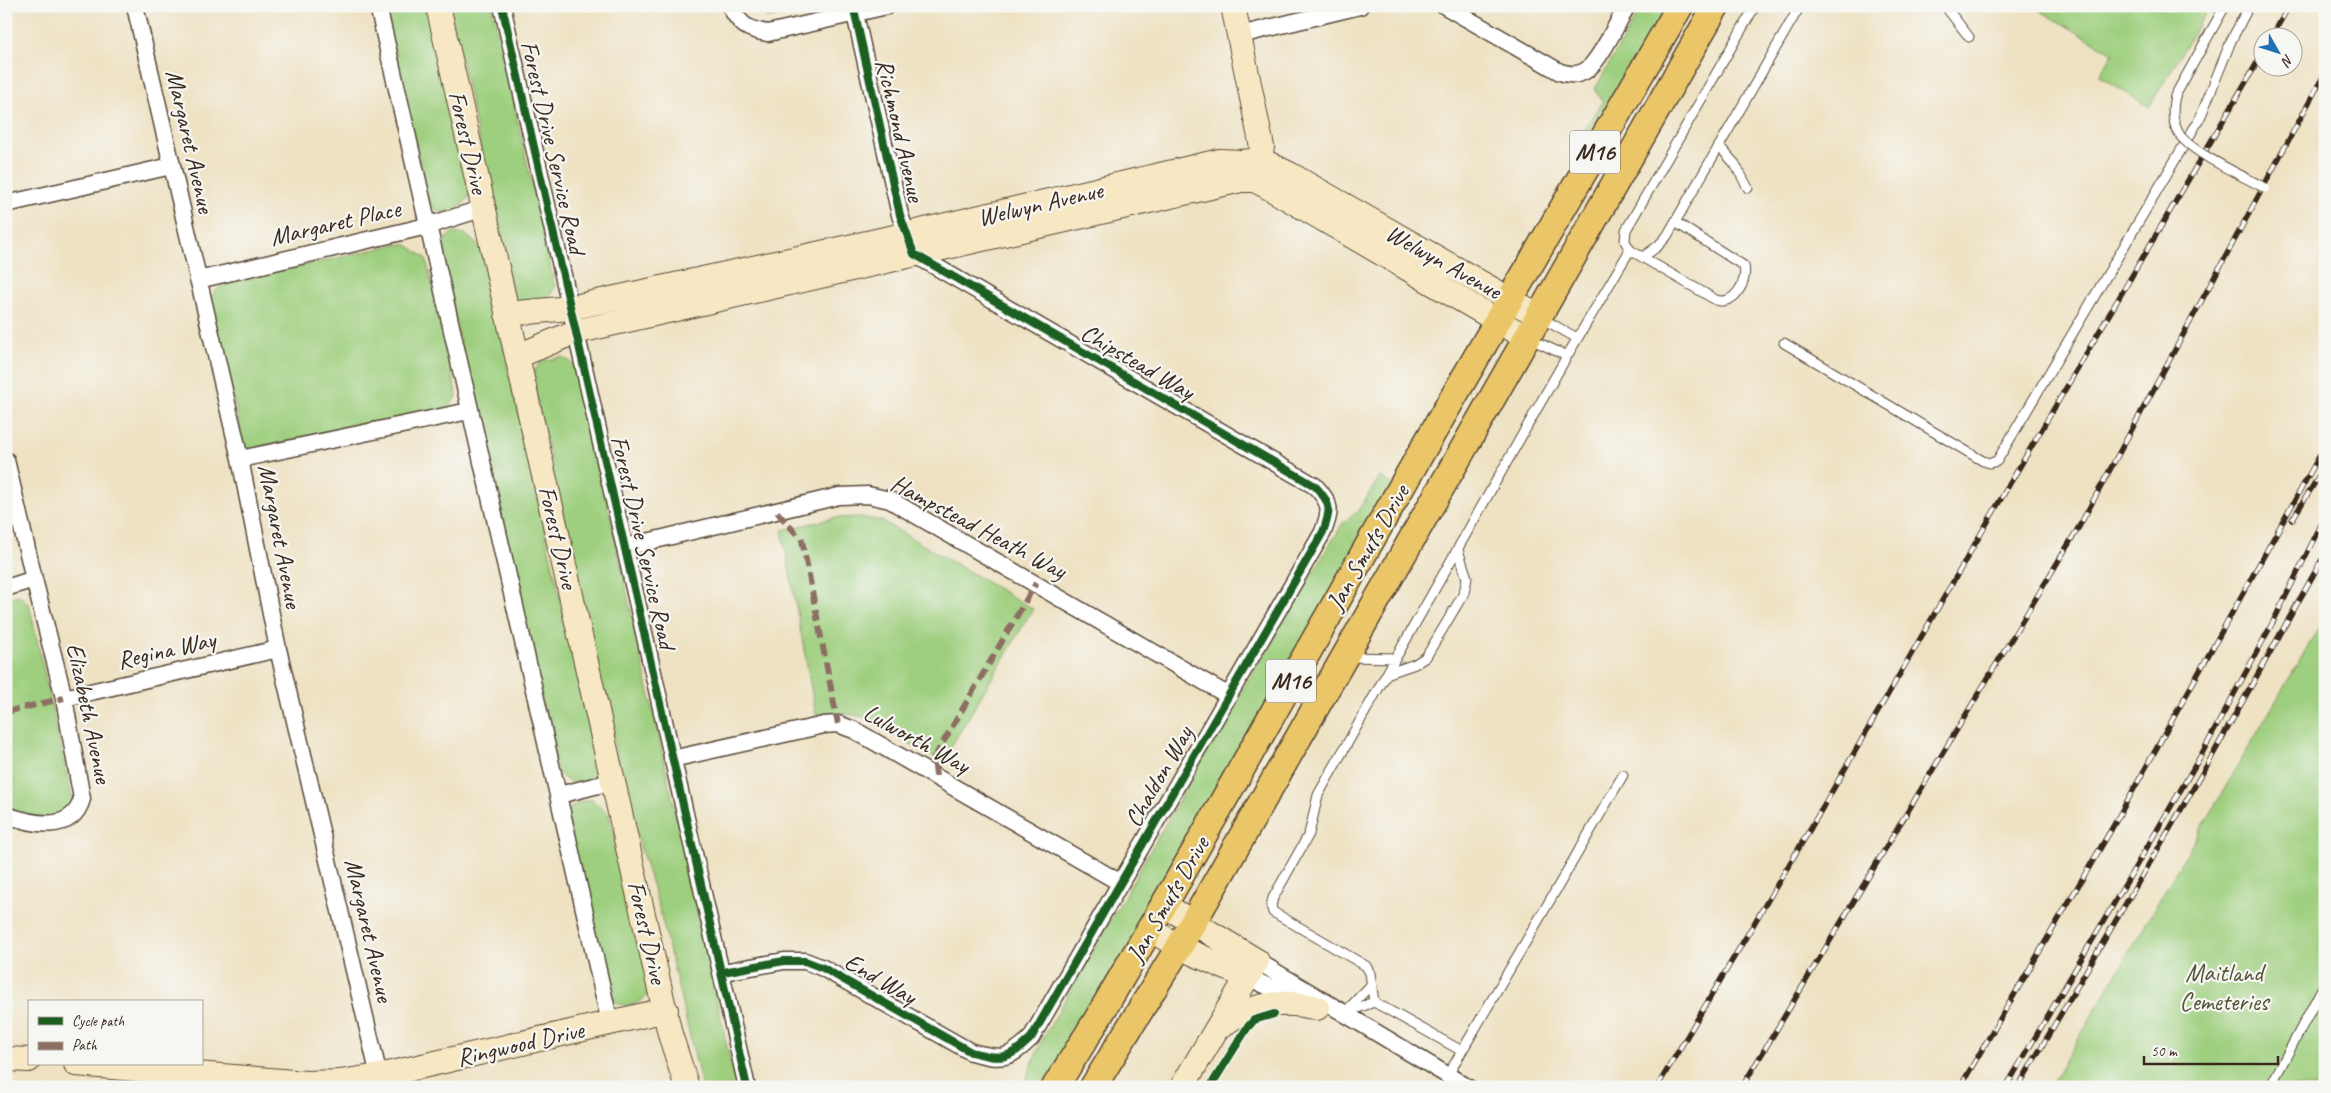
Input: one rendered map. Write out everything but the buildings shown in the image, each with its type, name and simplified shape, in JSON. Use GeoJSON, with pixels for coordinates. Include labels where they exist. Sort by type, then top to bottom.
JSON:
{"type":"FeatureCollection","features":[{"type":"Feature","properties":{"kind":"main road","name":"Jan Smuts Drive"},"geometry":{"type":"LineString","coordinates":[[1055,1087],[1095,1024],[1164,905],[1497,320],[1680,6]]}},
{"type":"Feature","properties":{"kind":"main road","name":"Jan Smuts Drive"},"geometry":{"type":"LineString","coordinates":[[1093,1087],[1179,946],[1716,6]]}},
{"type":"Feature","properties":{"kind":"street","name":"Margaret Avenue"},"geometry":{"type":"LineString","coordinates":[[135,6],[240,459],[278,649],[379,1076]]}},
{"type":"Feature","properties":{"kind":"street"},"geometry":{"type":"LineString","coordinates":[[378,6],[610,1022]]}},
{"type":"Feature","properties":{"kind":"street","name":"Forest Drive"},"geometry":{"type":"LineString","coordinates":[[438,6],[683,1080]]}},
{"type":"Feature","properties":{"kind":"street","name":"Forest Drive Service Road"},"geometry":{"type":"LineString","coordinates":[[502,6],[575,332],[626,547],[672,759],[723,972],[747,1087]]}},
{"type":"Feature","properties":{"kind":"street"},"geometry":{"type":"LineString","coordinates":[[730,6],[738,21],[753,31],[768,33],[886,6]]}},
{"type":"Feature","properties":{"kind":"street"},"geometry":{"type":"LineString","coordinates":[[1233,6],[1262,147],[1258,170]]}},
{"type":"Feature","properties":{"kind":"street"},"geometry":{"type":"LineString","coordinates":[[1240,35],[1360,6]]}},
{"type":"Feature","properties":{"kind":"street"},"geometry":{"type":"LineString","coordinates":[[1445,6],[1560,72],[1574,75],[1585,71],[1596,58],[1627,6]]}},
{"type":"Feature","properties":{"kind":"street","name":"Richmond Avenue"},"geometry":{"type":"LineString","coordinates":[[854,14],[900,215],[911,244]]}},
{"type":"Feature","properties":{"kind":"street"},"geometry":{"type":"LineString","coordinates":[[1220,161],[1245,145],[1256,122]]}},
{"type":"Feature","properties":{"kind":"street","name":"Welwyn Avenue"},"geometry":{"type":"LineString","coordinates":[[911,244],[1220,161],[1241,162],[1428,266],[1511,298],[1533,327]]}},
{"type":"Feature","properties":{"kind":"street"},"geometry":{"type":"LineString","coordinates":[[6,204],[171,166]]}},
{"type":"Feature","properties":{"kind":"street","name":"Welwyn Avenue"},"geometry":{"type":"LineString","coordinates":[[507,314],[570,308],[749,280],[911,244],[1235,181],[1258,170]]}},
{"type":"Feature","properties":{"kind":"street","name":"Margaret Place"},"geometry":{"type":"LineString","coordinates":[[198,280],[427,226],[484,208]]}},
{"type":"Feature","properties":{"kind":"street","name":"Chipstead Way"},"geometry":{"type":"LineString","coordinates":[[911,244],[1315,486],[1327,499],[1330,513]]}},
{"type":"Feature","properties":{"kind":"street","name":"Welwyn Avenue"},"geometry":{"type":"LineString","coordinates":[[1428,266],[1497,320],[1533,327]]}},
{"type":"Feature","properties":{"kind":"street","name":"Welwyn Avenue"},"geometry":{"type":"LineString","coordinates":[[518,356],[575,332],[749,280]]}},
{"type":"Feature","properties":{"kind":"street"},"geometry":{"type":"LineString","coordinates":[[240,459],[469,411]]}},
{"type":"Feature","properties":{"kind":"street","name":"Elizabeth Avenue"},"geometry":{"type":"LineString","coordinates":[[6,460],[64,698],[82,799],[79,810],[70,819],[56,823],[28,823],[6,815]]}},
{"type":"Feature","properties":{"kind":"street","name":"Hampstead Heath Way"},"geometry":{"type":"LineString","coordinates":[[626,547],[839,496],[868,495],[890,500],[1229,696]]}},
{"type":"Feature","properties":{"kind":"street","name":"Chaldon Way"},"geometry":{"type":"LineString","coordinates":[[1013,1054],[1030,1038],[1323,532],[1330,513]]}},
{"type":"Feature","properties":{"kind":"street"},"geometry":{"type":"LineString","coordinates":[[6,588],[34,579]]}},
{"type":"Feature","properties":{"kind":"street","name":"Regina Way"},"geometry":{"type":"LineString","coordinates":[[64,698],[278,649]]}},
{"type":"Feature","properties":{"kind":"street","name":"Lulworth Way"},"geometry":{"type":"LineString","coordinates":[[672,759],[824,725],[838,724],[870,739],[1120,882]]}},
{"type":"Feature","properties":{"kind":"street"},"geometry":{"type":"LineString","coordinates":[[559,795],[614,781]]}},
{"type":"Feature","properties":{"kind":"street"},"geometry":{"type":"LineString","coordinates":[[1164,905],[1192,922],[1252,969],[1317,1008]]}},
{"type":"Feature","properties":{"kind":"street"},"geometry":{"type":"LineString","coordinates":[[1150,929],[1179,946],[1252,969],[1344,1013],[1467,1087]]}},
{"type":"Feature","properties":{"kind":"street","name":"End Way"},"geometry":{"type":"LineString","coordinates":[[723,972],[784,962],[805,961],[823,968],[971,1052],[993,1058],[1013,1054]]}},
{"type":"Feature","properties":{"kind":"street"},"geometry":{"type":"LineString","coordinates":[[1182,1087],[1252,969]]}},
{"type":"Feature","properties":{"kind":"street"},"geometry":{"type":"LineString","coordinates":[[1215,1032],[1241,1014],[1265,1005],[1292,1003],[1317,1008],[1363,1024]]}},
{"type":"Feature","properties":{"kind":"street","name":"Ringwood Drive"},"geometry":{"type":"LineString","coordinates":[[100,1066],[306,1083],[340,1082],[379,1076],[666,1010]]}},
{"type":"Feature","properties":{"kind":"street"},"geometry":{"type":"LineString","coordinates":[[6,1059],[28,1060]]}},
{"type":"Feature","properties":{"kind":"lane"},"geometry":{"type":"LineString","coordinates":[[1675,222],[1744,266],[1744,279],[1734,296],[1722,302],[1716,300],[1630,250],[1625,241],[1626,230],[1756,6]]}},
{"type":"Feature","properties":{"kind":"lane"},"geometry":{"type":"LineString","coordinates":[[1642,257],[1658,246],[1675,222],[1800,6]]}},
{"type":"Feature","properties":{"kind":"lane"},"geometry":{"type":"LineString","coordinates":[[1945,6],[1969,37]]}},
{"type":"Feature","properties":{"kind":"lane"},"geometry":{"type":"LineString","coordinates":[[2225,6],[2175,96],[2172,108],[2174,121],[2178,132],[2193,147],[2265,188]]}},
{"type":"Feature","properties":{"kind":"lane"},"geometry":{"type":"LineString","coordinates":[[1784,343],[1983,461],[1990,463],[1997,461],[2200,118],[2231,42],[2249,6]]}},
{"type":"Feature","properties":{"kind":"lane"},"geometry":{"type":"LineString","coordinates":[[1719,146],[1735,164],[1748,188]]}},
{"type":"Feature","properties":{"kind":"lane"},"geometry":{"type":"LineString","coordinates":[[1374,1002],[1370,973],[1366,966],[1273,912],[1271,906],[1273,898],[1309,834],[1318,795],[1389,673],[1577,338],[1630,250]]}},
{"type":"Feature","properties":{"kind":"lane"},"geometry":{"type":"LineString","coordinates":[[1533,327],[1577,338]]}},
{"type":"Feature","properties":{"kind":"lane"},"geometry":{"type":"LineString","coordinates":[[1533,327],[1567,356]]}},
{"type":"Feature","properties":{"kind":"lane"},"geometry":{"type":"LineString","coordinates":[[1389,673],[1415,664],[1426,657],[1464,593],[1467,578],[1458,550]]}},
{"type":"Feature","properties":{"kind":"lane"},"geometry":{"type":"LineString","coordinates":[[1344,657],[1396,658]]}},
{"type":"Feature","properties":{"kind":"lane"},"geometry":{"type":"LineString","coordinates":[[1448,1075],[1623,775]]}},
{"type":"Feature","properties":{"kind":"lane"},"geometry":{"type":"LineString","coordinates":[[2270,1087],[2325,983]]}},
{"type":"Feature","properties":{"kind":"lane"},"geometry":{"type":"LineString","coordinates":[[1344,1013],[1371,985]]}},
{"type":"Feature","properties":{"kind":"lane"},"geometry":{"type":"LineString","coordinates":[[1344,1013],[1374,1002],[1462,1051]]}},
{"type":"Feature","properties":{"kind":"green space"},"geometry":{"type":"Polygon","coordinates":[[[384,6],[428,6],[471,192],[463,203],[443,213],[435,209],[428,200],[384,6]]]}},
{"type":"Feature","properties":{"kind":"green space"},"geometry":{"type":"Polygon","coordinates":[[[449,6],[492,6],[555,288],[543,303],[522,303],[514,296],[449,6]]]}},
{"type":"Feature","properties":{"kind":"green space"},"geometry":{"type":"Polygon","coordinates":[[[755,6],[822,6],[768,19],[755,6]]]}},
{"type":"Feature","properties":{"kind":"green space"},"geometry":{"type":"Polygon","coordinates":[[[1642,6],[1666,6],[1593,138],[1583,132],[1603,102],[1595,89],[1642,6]]]}},
{"type":"Feature","properties":{"kind":"green space"},"geometry":{"type":"Polygon","coordinates":[[[2032,6],[2210,6],[2149,107],[2099,76],[2113,53],[2032,6]]]}},
{"type":"Feature","properties":{"kind":"green space"},"geometry":{"type":"Polygon","coordinates":[[[452,233],[465,234],[481,248],[599,770],[588,783],[572,782],[558,773],[440,253],[442,242],[452,233]]]}},
{"type":"Feature","properties":{"kind":"green space"},"geometry":{"type":"Polygon","coordinates":[[[398,244],[407,245],[426,258],[457,396],[444,413],[252,453],[245,448],[209,300],[215,291],[225,284],[398,244]]]}},
{"type":"Feature","properties":{"kind":"green space"},"geometry":{"type":"Polygon","coordinates":[[[562,357],[571,362],[578,371],[736,1087],[702,1087],[660,911],[628,806],[533,381],[535,370],[541,361],[562,357]]]}},
{"type":"Feature","properties":{"kind":"green space"},"geometry":{"type":"Polygon","coordinates":[[[1380,477],[1392,484],[1150,918],[1044,1087],[1023,1087],[1040,1044],[1234,704],[1343,523],[1357,512],[1380,477]]]}},
{"type":"Feature","properties":{"kind":"green space"},"geometry":{"type":"Polygon","coordinates":[[[860,517],[882,521],[1033,609],[942,762],[863,717],[841,713],[816,715],[782,530],[834,518],[860,517]]]}},
{"type":"Feature","properties":{"kind":"green space"},"geometry":{"type":"Polygon","coordinates":[[[19,595],[29,604],[74,807],[53,820],[6,812],[6,598],[19,595]]]}},
{"type":"Feature","properties":{"kind":"green space","name":"Maitland Cemeteries"},"geometry":{"type":"Polygon","coordinates":[[[2325,617],[2325,1087],[2050,1087],[2325,617]]]}},
{"type":"Feature","properties":{"kind":"green space"},"geometry":{"type":"Polygon","coordinates":[[[591,800],[601,806],[609,815],[653,986],[644,998],[633,1004],[621,1004],[609,996],[567,817],[576,804],[591,800]]]}},
{"type":"Feature","properties":{"kind":"railway"},"geometry":{"type":"LineString","coordinates":[[2277,28],[2289,6]]}},
{"type":"Feature","properties":{"kind":"railway"},"geometry":{"type":"LineString","coordinates":[[1657,1087],[1809,831],[2009,485],[2254,68]]}},
{"type":"Feature","properties":{"kind":"railway"},"geometry":{"type":"LineString","coordinates":[[1742,1087],[2080,525],[2325,73]]}},
{"type":"Feature","properties":{"kind":"railway"},"geometry":{"type":"LineString","coordinates":[[1960,1087],[2111,830],[2325,446]]}},
{"type":"Feature","properties":{"kind":"railway"},"geometry":{"type":"LineString","coordinates":[[2292,520],[2325,466]]}},
{"type":"Feature","properties":{"kind":"railway"},"geometry":{"type":"LineString","coordinates":[[2006,1087],[2200,757],[2273,622],[2325,517]]}},
{"type":"Feature","properties":{"kind":"railway"},"geometry":{"type":"LineString","coordinates":[[2018,1087],[2206,767],[2325,554]]}},
{"type":"Feature","properties":{"kind":"marked path"},"geometry":{"type":"LineString","coordinates":[[777,512],[802,540],[838,724]]}},
{"type":"Feature","properties":{"kind":"marked path"},"geometry":{"type":"LineString","coordinates":[[936,776],[934,758],[1036,583]]}},
{"type":"Feature","properties":{"kind":"marked path"},"geometry":{"type":"LineString","coordinates":[[6,712],[64,698]]}},
{"type":"Feature","properties":{"kind":"cycle path"},"geometry":{"type":"LineString","coordinates":[[502,6],[747,1087]]}},
{"type":"Feature","properties":{"kind":"cycle path"},"geometry":{"type":"LineString","coordinates":[[723,972],[784,961],[805,961],[823,968],[971,1052],[998,1057],[1016,1051],[1031,1038],[1323,532],[1328,518],[1325,498],[1315,486],[914,254],[900,215],[855,14]]}},
{"type":"Feature","properties":{"kind":"cycle path"},"geometry":{"type":"LineString","coordinates":[[1210,1087],[1254,1020],[1274,1014]]}}]}
